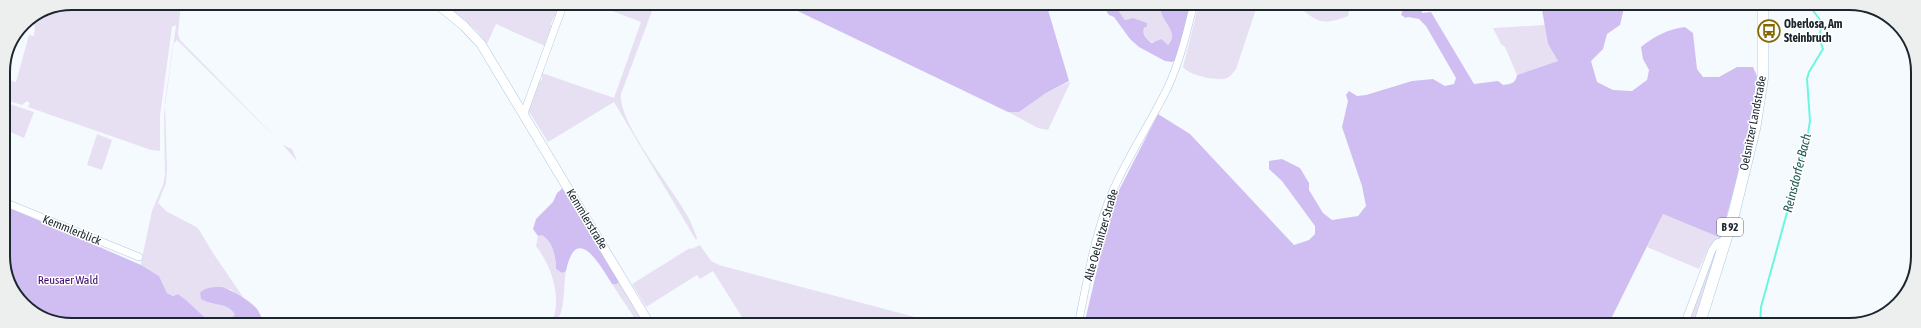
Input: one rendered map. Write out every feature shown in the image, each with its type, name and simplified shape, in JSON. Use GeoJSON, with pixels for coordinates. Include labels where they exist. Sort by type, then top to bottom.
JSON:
{"type":"FeatureCollection","features":[{"type":"Feature","properties":{"kind":"main road","name":"Oelsnitzer Landstraße"},"geometry":{"type":"LineString","coordinates":[[1701,318],[1726,241],[1745,170],[1760,98],[1763,75],[1763,10]]}},
{"type":"Feature","properties":{"kind":"street","name":"Kemmlerstraße"},"geometry":{"type":"LineString","coordinates":[[445,10],[464,26],[481,44],[524,113],[646,318]]}},
{"type":"Feature","properties":{"kind":"street"},"geometry":{"type":"LineString","coordinates":[[524,113],[561,10]]}},
{"type":"Feature","properties":{"kind":"street","name":"Alte Oelsnitzer Straße"},"geometry":{"type":"LineString","coordinates":[[1080,318],[1094,251],[1110,197],[1145,127],[1157,108],[1174,72],[1192,10]]}},
{"type":"Feature","properties":{"kind":"street","name":"Kemmlerblick"},"geometry":{"type":"LineString","coordinates":[[10,204],[139,257]]}},
{"type":"Feature","properties":{"kind":"street"},"geometry":{"type":"LineString","coordinates":[[1687,318],[1712,250],[1718,243],[1726,241]]}},
{"type":"Feature","properties":{"kind":"shaded area"},"geometry":{"type":"Polygon","coordinates":[[[180,10],[178,34],[180,40],[283,145],[177,40],[174,43],[176,25],[172,27],[160,116],[160,151],[151,150],[28,107],[30,103],[27,101],[22,105],[10,101],[10,81],[16,82],[29,35],[34,36],[35,27],[34,23],[37,20],[60,11],[180,10]]]}},
{"type":"Feature","properties":{"kind":"shaded area"},"geometry":{"type":"Polygon","coordinates":[[[452,10],[559,10],[551,24],[552,27],[545,46],[496,24],[487,44],[477,31],[452,10]]]}},
{"type":"Feature","properties":{"kind":"shaded area"},"geometry":{"type":"Polygon","coordinates":[[[609,10],[652,10],[621,94],[622,106],[628,121],[647,155],[687,215],[697,238],[696,240],[614,102],[548,142],[528,110],[538,82],[542,80],[542,73],[614,98],[641,22],[609,10]]]}},
{"type":"Feature","properties":{"kind":"shaded area"},"geometry":{"type":"Polygon","coordinates":[[[1118,10],[1160,10],[1171,30],[1171,40],[1168,45],[1152,42],[1145,38],[1143,34],[1147,23],[1129,19],[1125,20],[1118,10]]]}},
{"type":"Feature","properties":{"kind":"shaded area"},"geometry":{"type":"Polygon","coordinates":[[[1197,10],[1256,10],[1236,69],[1231,75],[1223,79],[1204,77],[1191,73],[1183,67],[1197,10]]]}},
{"type":"Feature","properties":{"kind":"shaded area"},"geometry":{"type":"Polygon","coordinates":[[[1303,10],[1349,10],[1348,16],[1331,21],[1319,20],[1303,10]]]}},
{"type":"Feature","properties":{"kind":"shaded area"},"geometry":{"type":"Polygon","coordinates":[[[1545,25],[1548,44],[1558,61],[1517,75],[1505,47],[1501,44],[1493,28],[1545,25]]]}},
{"type":"Feature","properties":{"kind":"shaded area"},"geometry":{"type":"Polygon","coordinates":[[[174,43],[165,106],[173,44],[174,43]]]}},
{"type":"Feature","properties":{"kind":"shaded area"},"geometry":{"type":"Polygon","coordinates":[[[1069,82],[1070,83],[1048,130],[1038,128],[1008,112],[1019,112],[1046,93],[1069,82]]]}},
{"type":"Feature","properties":{"kind":"shaded area"},"geometry":{"type":"Polygon","coordinates":[[[10,104],[34,112],[24,138],[10,132],[10,104]]]}},
{"type":"Feature","properties":{"kind":"shaded area"},"geometry":{"type":"Polygon","coordinates":[[[165,106],[167,170],[166,183],[158,203],[166,211],[198,228],[245,300],[230,289],[200,293],[201,299],[232,310],[236,314],[233,318],[206,318],[178,294],[173,296],[167,293],[159,276],[141,265],[152,211],[163,185],[165,175],[165,106]]]}},
{"type":"Feature","properties":{"kind":"shaded area"},"geometry":{"type":"Polygon","coordinates":[[[97,134],[112,140],[102,170],[87,165],[97,134]]]}},
{"type":"Feature","properties":{"kind":"shaded area"},"geometry":{"type":"Polygon","coordinates":[[[283,145],[292,149],[297,161],[445,318],[445,318],[295,159],[283,145]]]}},
{"type":"Feature","properties":{"kind":"shaded area"},"geometry":{"type":"Polygon","coordinates":[[[1663,214],[1721,238],[1709,247],[1699,269],[1647,247],[1663,214]]]}},
{"type":"Feature","properties":{"kind":"shaded area"},"geometry":{"type":"Polygon","coordinates":[[[542,235],[549,242],[553,250],[556,269],[562,273],[566,271],[563,306],[559,318],[553,318],[556,300],[555,290],[550,271],[536,246],[538,236],[542,235]]]}},
{"type":"Feature","properties":{"kind":"shaded area"},"geometry":{"type":"Polygon","coordinates":[[[700,245],[711,261],[719,265],[919,318],[743,318],[713,271],[700,279],[697,275],[646,307],[632,284],[690,248],[692,249],[700,245]]]}},
{"type":"Feature","properties":{"kind":"shaded area"},"geometry":{"type":"Polygon","coordinates":[[[1719,248],[1696,318],[1689,318],[1716,249],[1719,248]]]}},
{"type":"Feature","properties":{"kind":"shaded area"},"geometry":{"type":"Polygon","coordinates":[[[619,281],[643,318],[634,318],[612,284],[617,284],[619,281]]]}},
{"type":"Feature","properties":{"kind":"green space"},"geometry":{"type":"Polygon","coordinates":[[[796,10],[1048,10],[1069,81],[1046,93],[1019,112],[1008,112],[796,10]]]}},
{"type":"Feature","properties":{"kind":"green space"},"geometry":{"type":"Polygon","coordinates":[[[1106,10],[1118,10],[1125,20],[1133,18],[1147,23],[1147,26],[1144,28],[1144,35],[1146,39],[1152,43],[1161,39],[1168,45],[1172,35],[1171,30],[1160,10],[1190,10],[1176,60],[1172,62],[1165,61],[1139,47],[1130,39],[1114,17],[1109,15],[1106,10]]]}},
{"type":"Feature","properties":{"kind":"green space"},"geometry":{"type":"Polygon","coordinates":[[[1403,10],[1422,10],[1422,13],[1431,12],[1474,84],[1498,81],[1503,85],[1513,83],[1517,75],[1558,61],[1548,44],[1542,10],[1624,10],[1620,25],[1607,34],[1603,49],[1591,61],[1597,82],[1613,90],[1632,91],[1647,80],[1649,70],[1643,59],[1641,47],[1673,29],[1685,27],[1693,33],[1697,69],[1703,77],[1719,77],[1737,67],[1753,67],[1757,76],[1750,127],[1721,238],[1663,214],[1611,318],[1086,318],[1113,202],[1158,114],[1190,134],[1294,245],[1309,240],[1315,234],[1315,226],[1282,181],[1269,169],[1269,161],[1282,159],[1300,168],[1309,183],[1309,190],[1323,213],[1332,220],[1358,216],[1366,206],[1362,186],[1342,127],[1348,101],[1346,95],[1349,91],[1357,96],[1366,95],[1412,81],[1433,79],[1445,86],[1454,84],[1456,78],[1426,26],[1419,19],[1406,18],[1401,15],[1403,10]]]}},
{"type":"Feature","properties":{"kind":"green space"},"geometry":{"type":"Polygon","coordinates":[[[563,188],[619,281],[617,284],[612,284],[601,266],[588,252],[582,248],[576,250],[570,257],[566,271],[562,273],[556,269],[554,255],[549,242],[542,235],[538,236],[533,229],[536,219],[553,202],[557,193],[563,188]]]}},
{"type":"Feature","properties":{"kind":"green space","name":"Reusaer Wald"},"geometry":{"type":"Polygon","coordinates":[[[10,208],[141,265],[159,276],[167,293],[173,296],[178,294],[206,318],[72,318],[56,316],[37,308],[25,297],[18,287],[11,268],[10,208]]]}},
{"type":"Feature","properties":{"kind":"green space"},"geometry":{"type":"Polygon","coordinates":[[[213,287],[222,287],[246,299],[257,309],[262,318],[232,318],[235,314],[232,310],[201,299],[200,293],[202,291],[213,287]]]}},
{"type":"Feature","properties":{"kind":"waterway","name":"Reinsdorfer Bach"},"geometry":{"type":"LineString","coordinates":[[1760,318],[1761,307],[1807,140],[1810,121],[1807,79],[1809,72],[1823,49],[1820,40],[1821,21],[1813,10]]}},
{"type":"Feature","properties":{"kind":"place","name":"Oberlosa, Am Steinbruch"},"geometry":{"type":"Point","coordinates":[1769,31]}}]}
